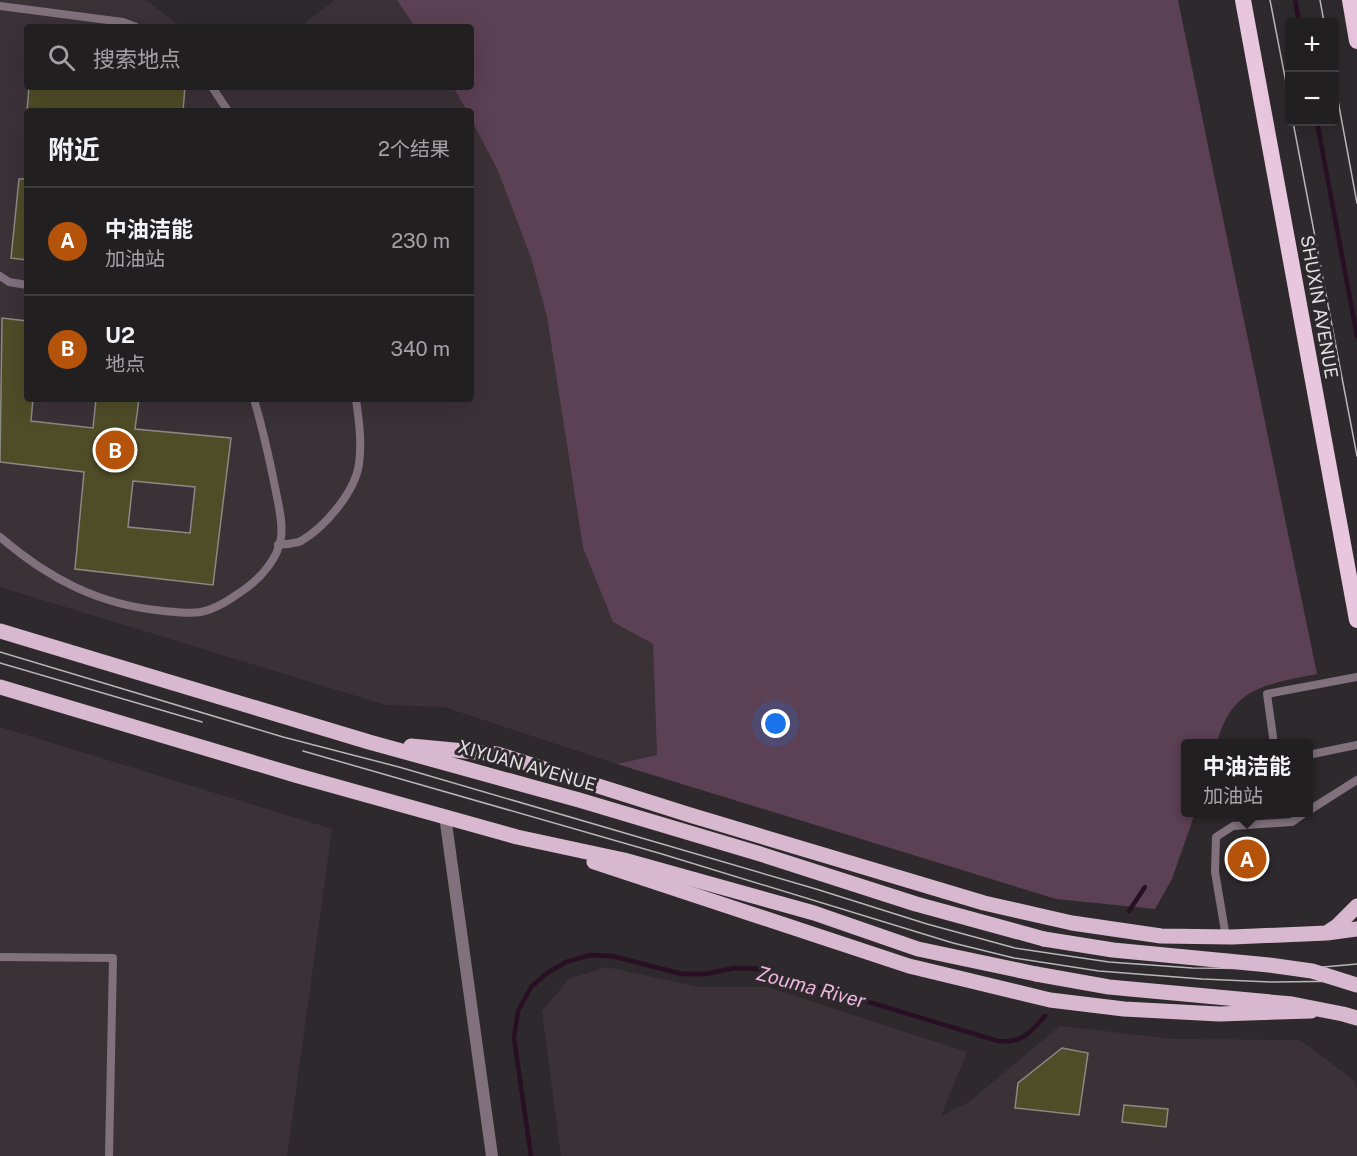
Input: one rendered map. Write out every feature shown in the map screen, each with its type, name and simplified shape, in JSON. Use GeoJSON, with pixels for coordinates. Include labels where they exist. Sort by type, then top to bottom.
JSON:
{"type":"FeatureCollection","features":[{"type":"Feature","properties":{"kind":"highway","name":"SHUXIN AVENUE"},"geometry":{"type":"LineString","coordinates":[[1243,0],[1357,620]]}},
{"type":"Feature","properties":{"kind":"highway"},"geometry":{"type":"LineString","coordinates":[[1350,0],[1357,41]]}},
{"type":"Feature","properties":{"kind":"main road","name":"XIYUAN AVENUE"},"geometry":{"type":"LineString","coordinates":[[0,632],[369,742],[579,800],[757,853],[916,904],[1044,939],[1113,950],[1302,970],[1357,985]]}},
{"type":"Feature","properties":{"kind":"main road"},"geometry":{"type":"LineString","coordinates":[[0,687],[295,776],[517,837],[909,966],[1050,1000],[1124,1009],[1219,1014],[1357,1009]]}},
{"type":"Feature","properties":{"kind":"main road"},"geometry":{"type":"LineString","coordinates":[[369,742],[497,754],[984,903],[1072,923],[1161,936],[1226,937],[1327,933],[1357,929]]}},
{"type":"Feature","properties":{"kind":"main road"},"geometry":{"type":"LineString","coordinates":[[517,837],[624,861],[814,913],[918,949],[1109,987],[1292,1004],[1357,1018]]}},
{"type":"Feature","properties":{"kind":"main road"},"geometry":{"type":"LineString","coordinates":[[1327,933],[1357,906]]}},
{"type":"Feature","properties":{"kind":"street"},"geometry":{"type":"LineString","coordinates":[[445,816],[492,1156]]}},
{"type":"Feature","properties":{"kind":"lane"},"geometry":{"type":"LineString","coordinates":[[0,6],[128,24]]}},
{"type":"Feature","properties":{"kind":"lane"},"geometry":{"type":"LineString","coordinates":[[214,90],[226,108]]}},
{"type":"Feature","properties":{"kind":"lane"},"geometry":{"type":"LineString","coordinates":[[0,276],[9,282],[24,284]]}},
{"type":"Feature","properties":{"kind":"lane"},"geometry":{"type":"LineString","coordinates":[[0,537],[25,558],[69,585],[117,603],[144,609],[201,612],[226,602],[256,582],[270,564],[281,539],[280,513],[267,443],[255,402]]}},
{"type":"Feature","properties":{"kind":"lane"},"geometry":{"type":"LineString","coordinates":[[278,545],[299,542],[320,526],[347,495],[359,466],[360,426],[356,402]]}},
{"type":"Feature","properties":{"kind":"lane"},"geometry":{"type":"LineString","coordinates":[[1273,739],[1268,694],[1357,677]]}},
{"type":"Feature","properties":{"kind":"lane"},"geometry":{"type":"LineString","coordinates":[[1313,754],[1357,745]]}},
{"type":"Feature","properties":{"kind":"lane"},"geometry":{"type":"LineString","coordinates":[[1313,808],[1357,780]]}},
{"type":"Feature","properties":{"kind":"lane"},"geometry":{"type":"LineString","coordinates":[[1226,937],[1215,872],[1216,837],[1233,826],[1292,822],[1300,817]]}},
{"type":"Feature","properties":{"kind":"lane"},"geometry":{"type":"LineString","coordinates":[[0,957],[113,958],[109,1156]]}},
{"type":"Feature","properties":{"kind":"shaded area"},"geometry":{"type":"Polygon","coordinates":[[[0,0],[146,0],[177,24],[24,24],[24,90],[455,90],[465,108],[24,108],[24,402],[474,402],[474,125],[498,171],[531,258],[547,317],[583,549],[613,622],[653,644],[657,755],[617,764],[444,707],[386,705],[0,587],[0,0]]]}},
{"type":"Feature","properties":{"kind":"shaded area"},"geometry":{"type":"Polygon","coordinates":[[[335,0],[397,0],[413,24],[304,24],[335,0]]]}},
{"type":"Feature","properties":{"kind":"shaded area"},"geometry":{"type":"Polygon","coordinates":[[[397,0],[1178,0],[1317,674],[1267,685],[1254,691],[1232,710],[1223,724],[1218,739],[1181,739],[1181,817],[1194,817],[1172,879],[1155,909],[1056,899],[617,764],[657,755],[653,644],[613,622],[583,548],[547,317],[531,258],[498,171],[474,125],[474,108],[465,108],[455,90],[474,90],[474,24],[413,24],[397,0]]]}},
{"type":"Feature","properties":{"kind":"shaded area"},"geometry":{"type":"Polygon","coordinates":[[[0,727],[332,829],[287,1156],[0,1156],[0,727]]]}},
{"type":"Feature","properties":{"kind":"shaded area"},"geometry":{"type":"Polygon","coordinates":[[[606,967],[699,987],[767,987],[967,1052],[941,1116],[969,1102],[1060,1026],[1174,1039],[1300,1040],[1355,1081],[1357,1156],[561,1156],[542,1011],[569,979],[606,967]]]}},
{"type":"Feature","properties":{"kind":"building"},"geometry":{"type":"Polygon","coordinates":[[[29,90],[185,90],[183,108],[27,108],[29,90]]]}},
{"type":"Feature","properties":{"kind":"building"},"geometry":{"type":"Polygon","coordinates":[[[19,179],[24,179],[24,260],[11,258],[19,179]]]}},
{"type":"Feature","properties":{"kind":"building"},"geometry":{"type":"Polygon","coordinates":[[[2,318],[24,321],[24,402],[33,402],[31,421],[93,428],[96,402],[139,402],[135,429],[231,438],[213,585],[75,569],[84,472],[0,462],[2,318]],[[133,481],[128,527],[190,533],[195,487],[133,481]]]}},
{"type":"Feature","properties":{"kind":"building"},"geometry":{"type":"Polygon","coordinates":[[[1062,1048],[1088,1053],[1079,1115],[1015,1108],[1018,1083],[1062,1048]]]}},
{"type":"Feature","properties":{"kind":"building"},"geometry":{"type":"Polygon","coordinates":[[[1124,1105],[1168,1109],[1166,1127],[1122,1122],[1124,1105]]]}},
{"type":"Feature","properties":{"kind":"waterway"},"geometry":{"type":"LineString","coordinates":[[1295,0],[1298,18]]}},
{"type":"Feature","properties":{"kind":"waterway"},"geometry":{"type":"LineString","coordinates":[[1318,126],[1357,336]]}},
{"type":"Feature","properties":{"kind":"waterway","name":"Zouma River"},"geometry":{"type":"LineString","coordinates":[[1129,911],[1145,887]]}},
{"type":"Feature","properties":{"kind":"waterway","name":"Zouma River"},"geometry":{"type":"LineString","coordinates":[[531,1156],[514,1038],[518,1011],[531,987],[547,973],[566,962],[590,955],[612,956],[682,974],[705,974],[735,968],[759,969],[998,1041],[1013,1041],[1025,1036],[1045,1016]]}},
{"type":"Feature","properties":{"kind":"tram line"},"geometry":{"type":"LineString","coordinates":[[1270,0],[1285,77]]}},
{"type":"Feature","properties":{"kind":"tram line"},"geometry":{"type":"LineString","coordinates":[[1320,0],[1323,18]]}},
{"type":"Feature","properties":{"kind":"tram line"},"geometry":{"type":"LineString","coordinates":[[1339,106],[1357,203]]}},
{"type":"Feature","properties":{"kind":"tram line"},"geometry":{"type":"LineString","coordinates":[[1294,126],[1357,456]]}},
{"type":"Feature","properties":{"kind":"tram line"},"geometry":{"type":"LineString","coordinates":[[0,652],[283,737],[399,767],[1015,948],[1109,962],[1192,968],[1301,969],[1357,964]]}},
{"type":"Feature","properties":{"kind":"tram line"},"geometry":{"type":"LineString","coordinates":[[0,663],[202,722]]}},
{"type":"Feature","properties":{"kind":"tram line"},"geometry":{"type":"LineString","coordinates":[[303,751],[662,854],[953,943],[1014,958],[1099,971],[1202,979],[1271,982],[1357,981]]}},
{"type":"Feature","properties":{"kind":"place","name":"U2"},"geometry":{"type":"Point","coordinates":[115,450]}},
{"type":"Feature","properties":{"kind":"place","name":"中油洁能"},"geometry":{"type":"Point","coordinates":[1247,859]}}]}
